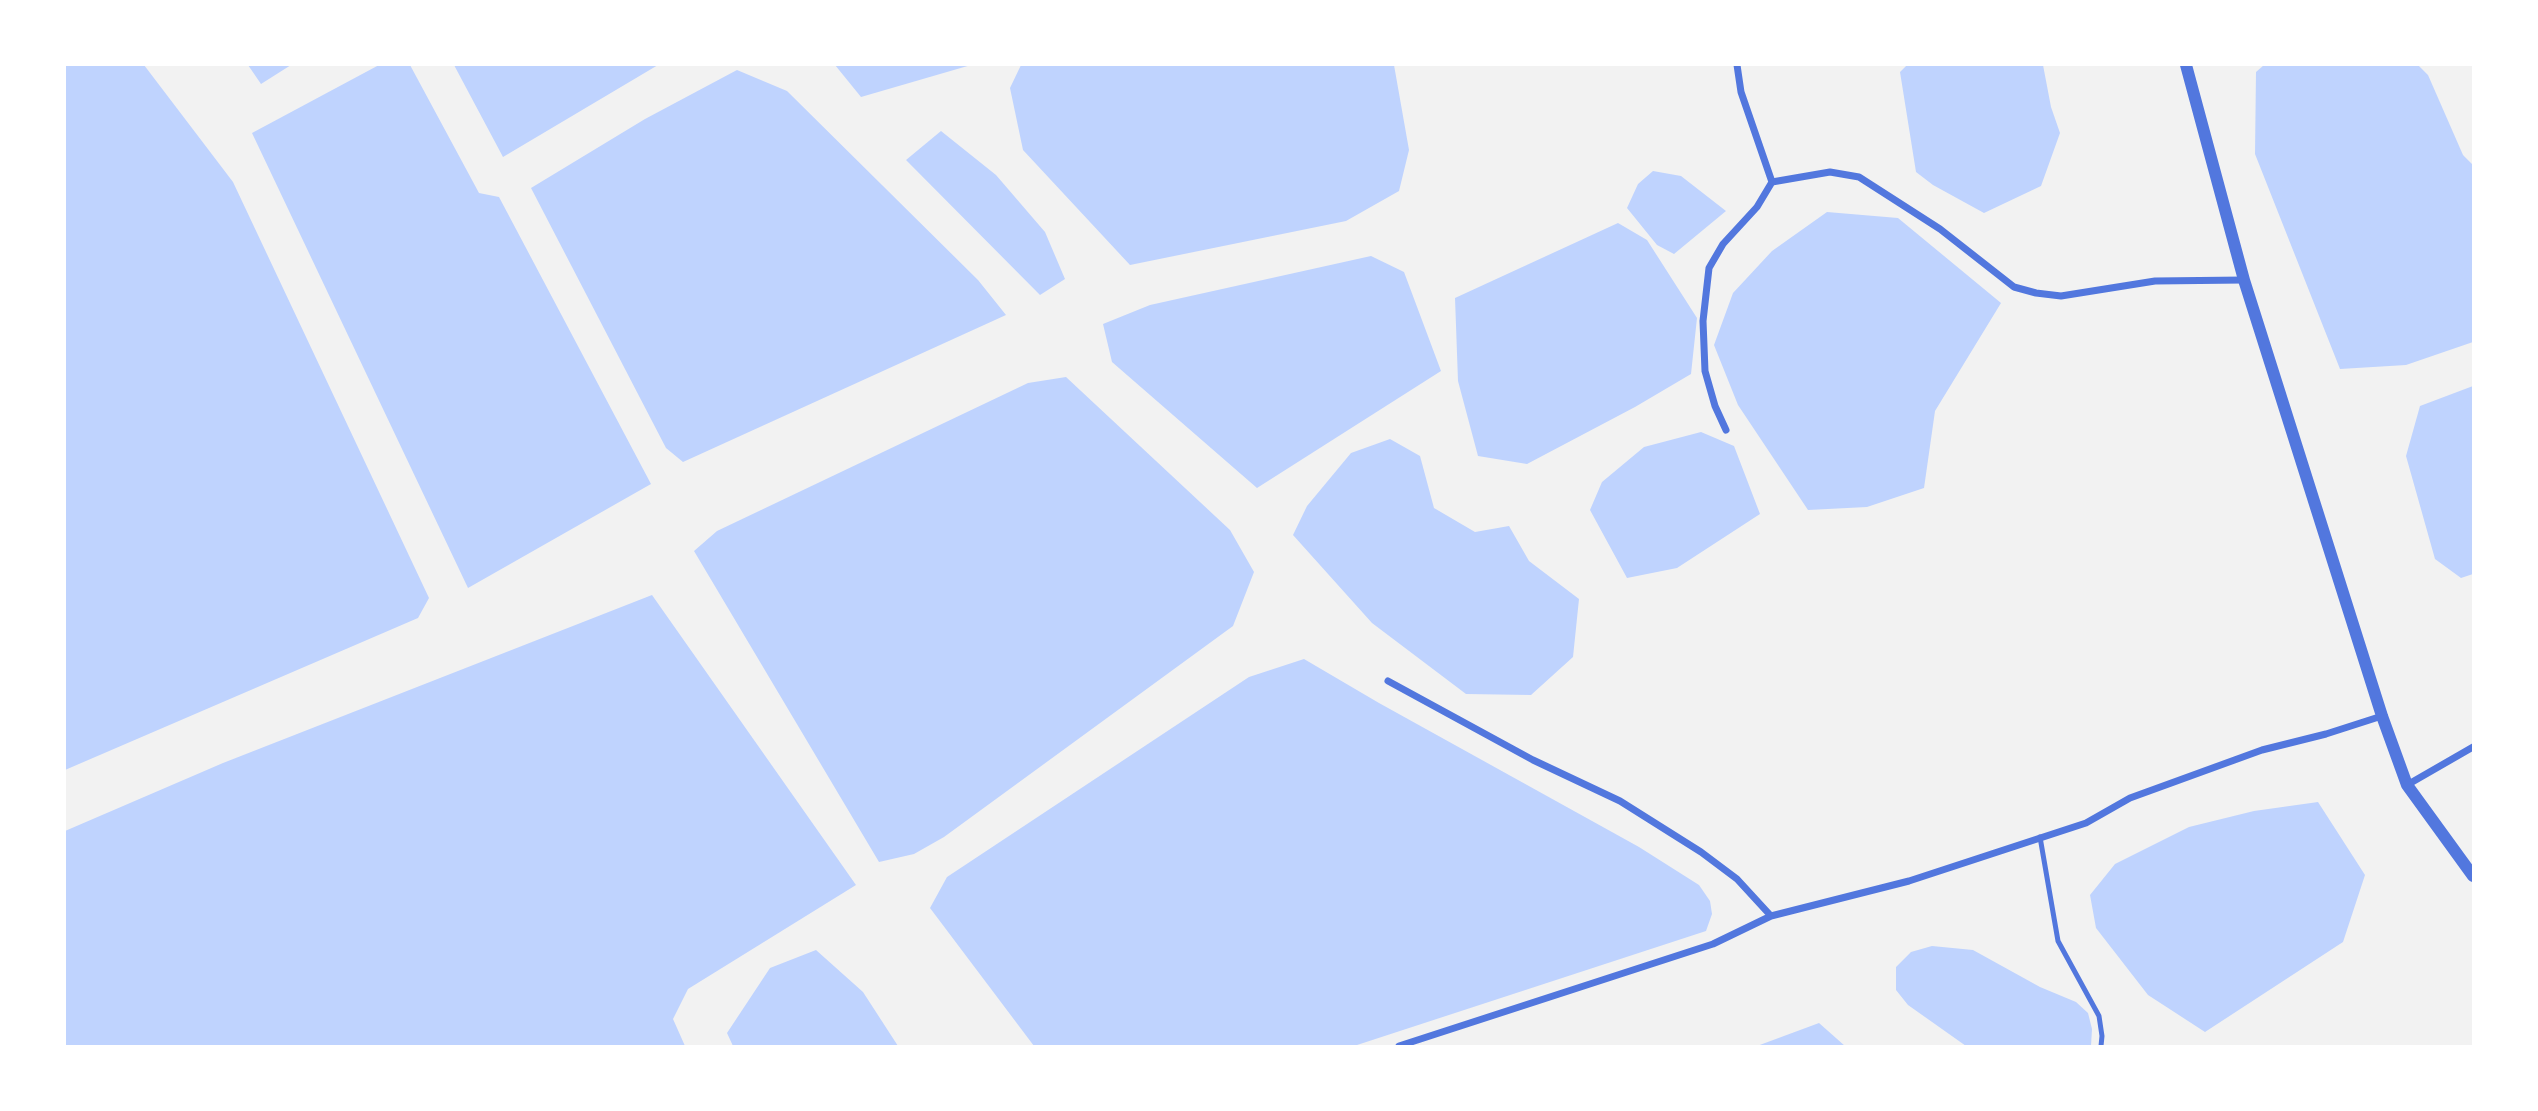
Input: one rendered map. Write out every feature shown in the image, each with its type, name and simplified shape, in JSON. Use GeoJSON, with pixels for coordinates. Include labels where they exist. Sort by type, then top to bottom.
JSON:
{"type":"FeatureCollection","features":[{"type":"Feature","properties":{"kind":"street"},"geometry":{"type":"LineString","coordinates":[[1737,65],[1741,92],[1772,182]]}},
{"type":"Feature","properties":{"kind":"street"},"geometry":{"type":"LineString","coordinates":[[2186,65],[2244,280],[2382,716],[2407,785],[2473,876]]}},
{"type":"Feature","properties":{"kind":"street"},"geometry":{"type":"LineString","coordinates":[[1726,430],[1715,406],[1705,371],[1703,321],[1709,268],[1723,244],[1757,207],[1772,182],[1830,172],[1859,177],[1940,229],[2014,287],[2036,293],[2061,296],[2155,281],[2244,280]]}},
{"type":"Feature","properties":{"kind":"street"},"geometry":{"type":"LineString","coordinates":[[1388,681],[1522,754],[1620,801],[1701,852],[1737,879],[1770,916]]}},
{"type":"Feature","properties":{"kind":"street"},"geometry":{"type":"LineString","coordinates":[[1399,1046],[1713,944],[1770,916],[1909,881],[2086,823],[2130,798],[2262,750],[2382,716]]}},
{"type":"Feature","properties":{"kind":"street"},"geometry":{"type":"LineString","coordinates":[[2407,785],[2473,747]]}},
{"type":"Feature","properties":{"kind":"lane"},"geometry":{"type":"LineString","coordinates":[[2040,837],[2058,941],[2099,1016],[2101,1046]]}},
{"type":"Feature","properties":{"kind":"water"},"geometry":{"type":"Polygon","coordinates":[[[65,65],[144,65],[233,182],[429,598],[418,618],[65,770],[65,65]]]}},
{"type":"Feature","properties":{"kind":"water"},"geometry":{"type":"Polygon","coordinates":[[[248,65],[291,65],[261,84],[248,65]]]}},
{"type":"Feature","properties":{"kind":"water"},"geometry":{"type":"Polygon","coordinates":[[[379,65],[410,65],[479,193],[499,197],[651,484],[468,588],[252,133],[379,65]]]}},
{"type":"Feature","properties":{"kind":"water"},"geometry":{"type":"Polygon","coordinates":[[[454,65],[658,65],[503,157],[454,65]]]}},
{"type":"Feature","properties":{"kind":"water"},"geometry":{"type":"Polygon","coordinates":[[[835,65],[971,65],[861,97],[835,65]]]}},
{"type":"Feature","properties":{"kind":"water"},"geometry":{"type":"Polygon","coordinates":[[[1021,65],[1394,65],[1409,150],[1399,191],[1346,221],[1130,265],[1023,150],[1010,88],[1021,65]]]}},
{"type":"Feature","properties":{"kind":"water"},"geometry":{"type":"Polygon","coordinates":[[[1907,65],[2043,65],[2051,107],[2060,133],[2041,186],[1984,213],[1933,185],[1916,172],[1900,72],[1907,65]]]}},
{"type":"Feature","properties":{"kind":"water"},"geometry":{"type":"Polygon","coordinates":[[[2264,65],[2418,65],[2428,75],[2463,155],[2473,165],[2473,342],[2406,365],[2340,369],[2255,154],[2256,72],[2264,65]]]}},
{"type":"Feature","properties":{"kind":"water"},"geometry":{"type":"Polygon","coordinates":[[[737,70],[787,91],[978,280],[1006,315],[683,462],[666,448],[531,188],[645,119],[737,70]]]}},
{"type":"Feature","properties":{"kind":"water"},"geometry":{"type":"Polygon","coordinates":[[[941,131],[996,175],[1045,232],[1065,279],[1040,295],[906,160],[941,131]]]}},
{"type":"Feature","properties":{"kind":"water"},"geometry":{"type":"Polygon","coordinates":[[[1653,171],[1681,176],[1726,211],[1674,254],[1657,245],[1627,208],[1638,184],[1653,171]]]}},
{"type":"Feature","properties":{"kind":"water"},"geometry":{"type":"Polygon","coordinates":[[[1827,212],[1898,218],[2001,303],[1935,411],[1924,488],[1867,507],[1808,510],[1738,405],[1714,345],[1733,293],[1772,251],[1827,212]]]}},
{"type":"Feature","properties":{"kind":"water"},"geometry":{"type":"Polygon","coordinates":[[[1618,223],[1647,240],[1697,318],[1691,374],[1527,464],[1478,456],[1458,381],[1455,298],[1618,223]]]}},
{"type":"Feature","properties":{"kind":"water"},"geometry":{"type":"Polygon","coordinates":[[[1371,256],[1404,272],[1441,371],[1257,488],[1112,362],[1103,324],[1150,305],[1371,256]]]}},
{"type":"Feature","properties":{"kind":"water"},"geometry":{"type":"Polygon","coordinates":[[[1066,377],[1230,530],[1254,572],[1233,626],[944,837],[914,854],[879,862],[694,551],[717,531],[1028,383],[1066,377]]]}},
{"type":"Feature","properties":{"kind":"water"},"geometry":{"type":"Polygon","coordinates":[[[2473,386],[2473,574],[2461,578],[2435,559],[2406,456],[2420,406],[2473,386]]]}},
{"type":"Feature","properties":{"kind":"water"},"geometry":{"type":"Polygon","coordinates":[[[1701,432],[1734,446],[1760,514],[1677,568],[1627,578],[1590,510],[1602,482],[1644,447],[1701,432]]]}},
{"type":"Feature","properties":{"kind":"water"},"geometry":{"type":"Polygon","coordinates":[[[1390,439],[1420,456],[1434,508],[1475,532],[1509,526],[1529,561],[1579,599],[1573,657],[1531,695],[1466,694],[1372,623],[1293,535],[1307,506],[1351,453],[1390,439]]]}},
{"type":"Feature","properties":{"kind":"water"},"geometry":{"type":"Polygon","coordinates":[[[652,595],[856,885],[688,989],[673,1019],[685,1046],[65,1046],[65,831],[223,763],[652,595]]]}},
{"type":"Feature","properties":{"kind":"water"},"geometry":{"type":"Polygon","coordinates":[[[1304,659],[1639,847],[1699,885],[1710,901],[1712,914],[1706,931],[1354,1046],[1034,1046],[930,908],[947,877],[1249,677],[1304,659]]]}},
{"type":"Feature","properties":{"kind":"water"},"geometry":{"type":"Polygon","coordinates":[[[2318,802],[2365,875],[2343,942],[2205,1032],[2148,995],[2096,928],[2090,895],[2115,864],[2189,827],[2254,811],[2318,802]]]}},
{"type":"Feature","properties":{"kind":"water"},"geometry":{"type":"Polygon","coordinates":[[[1932,946],[1973,950],[2040,987],[2076,1002],[2088,1013],[2092,1029],[2091,1046],[1966,1046],[1908,1005],[1896,990],[1896,967],[1911,952],[1932,946]]]}},
{"type":"Feature","properties":{"kind":"water"},"geometry":{"type":"Polygon","coordinates":[[[816,950],[863,992],[898,1046],[733,1046],[727,1033],[770,968],[816,950]]]}},
{"type":"Feature","properties":{"kind":"water"},"geometry":{"type":"Polygon","coordinates":[[[1819,1023],[1845,1046],[1757,1046],[1819,1023]]]}}]}
